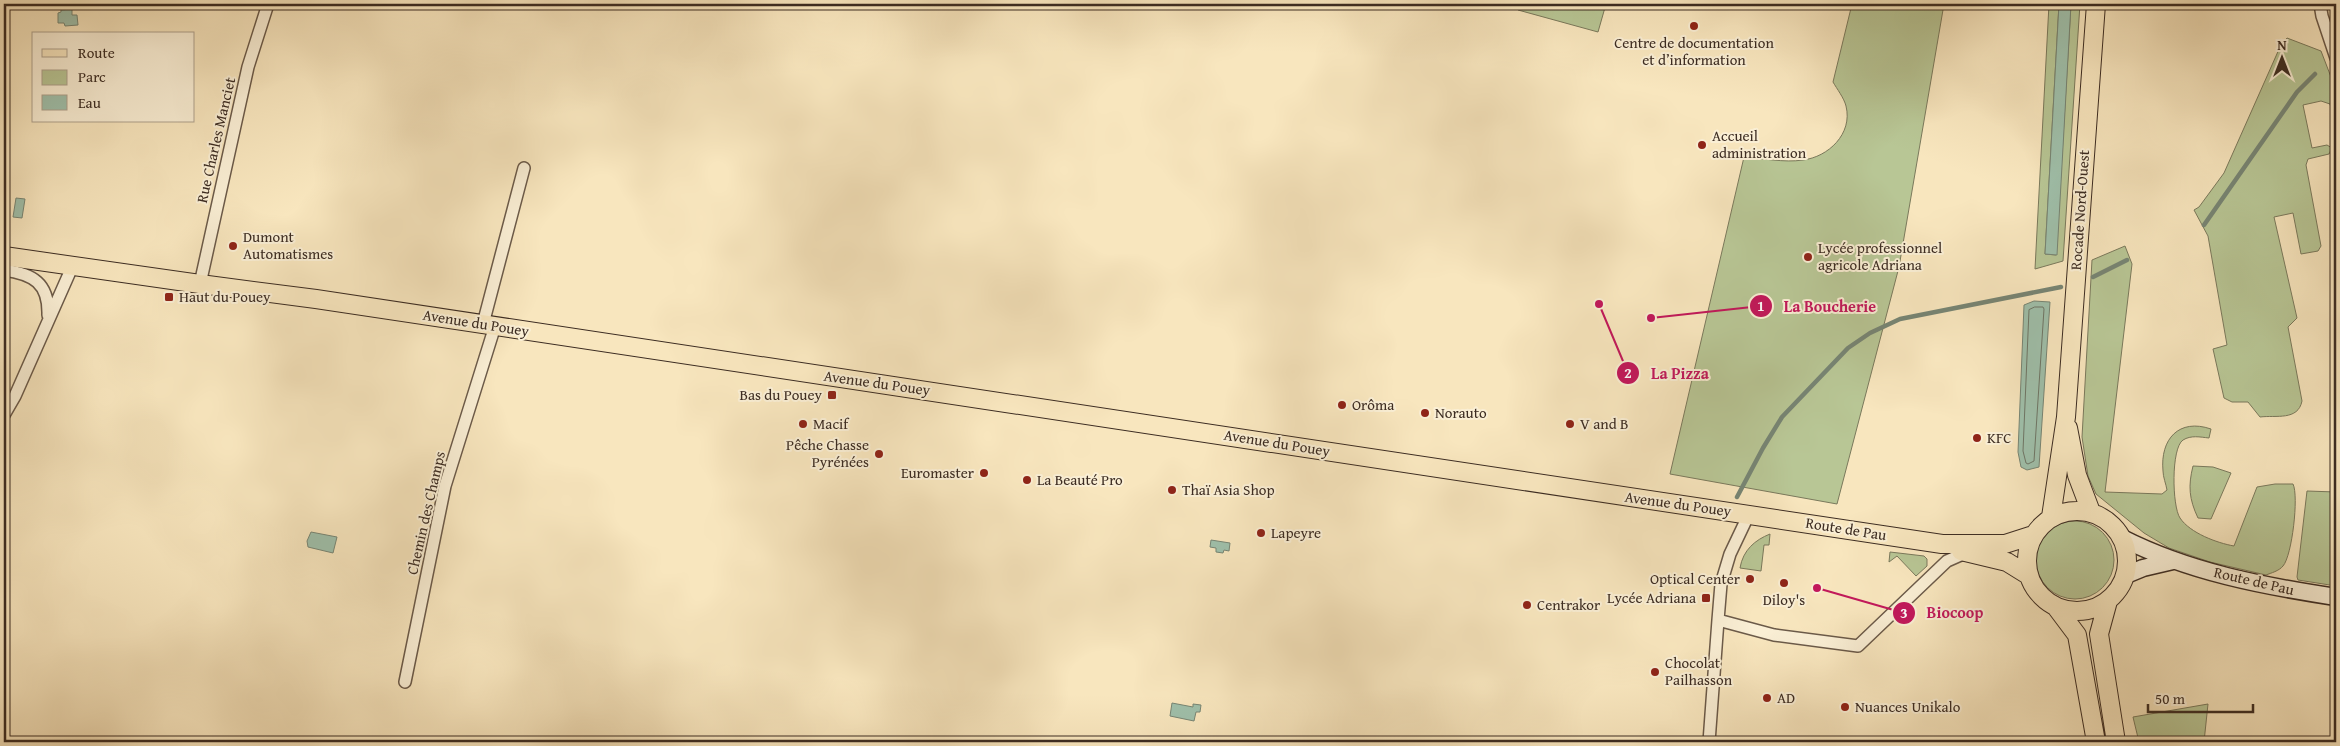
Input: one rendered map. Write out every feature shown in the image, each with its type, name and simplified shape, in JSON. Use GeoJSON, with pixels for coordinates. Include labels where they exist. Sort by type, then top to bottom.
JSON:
{"type":"FeatureCollection","features":[{"type":"Feature","properties":{"kind":"main road","name":"Rocade Nord-Ouest"},"geometry":{"type":"LineString","coordinates":[[2051,517],[2066,416],[2096,4]]}},
{"type":"Feature","properties":{"kind":"main road","name":"Avenue du Pouey"},"geometry":{"type":"LineString","coordinates":[[4,256],[316,299],[1749,514]]}},
{"type":"Feature","properties":{"kind":"main road","name":"Rocade Nord-Ouest"},"geometry":{"type":"LineString","coordinates":[[2066,416],[2077,475],[2091,512]]}},
{"type":"Feature","properties":{"kind":"main road"},"geometry":{"type":"LineString","coordinates":[[2051,517],[2071,511],[2091,512]]}},
{"type":"Feature","properties":{"kind":"main road","name":"Route de Pau"},"geometry":{"type":"LineString","coordinates":[[2091,512],[2104,518],[2122,538],[2173,560],[2267,585],[2336,596]]}},
{"type":"Feature","properties":{"kind":"main road","name":"Route de Pau"},"geometry":{"type":"LineString","coordinates":[[1749,514],[1942,544],[2005,544],[2033,535],[2051,517]]}},
{"type":"Feature","properties":{"kind":"main road"},"geometry":{"type":"LineString","coordinates":[[2028,575],[2027,554],[2033,535]]}},
{"type":"Feature","properties":{"kind":"main road"},"geometry":{"type":"LineString","coordinates":[[2056,607],[2069,611],[2082,611],[2108,601],[2119,589],[2126,575],[2127,550],[2122,538]]}},
{"type":"Feature","properties":{"kind":"main road","name":"Route de Pau"},"geometry":{"type":"LineString","coordinates":[[1942,544],[1965,553],[2008,562],[2028,575],[2034,588],[2044,599],[2056,607],[2077,635],[2096,742]]}},
{"type":"Feature","properties":{"kind":"main road","name":"Route de Pau"},"geometry":{"type":"LineString","coordinates":[[2126,575],[2173,560]]}},
{"type":"Feature","properties":{"kind":"main road"},"geometry":{"type":"LineString","coordinates":[[2108,601],[2099,634],[2116,742]]}},
{"type":"Feature","properties":{"kind":"street","name":"Rue Charles Manciet"},"geometry":{"type":"LineString","coordinates":[[200,284],[248,67],[268,4]]}},
{"type":"Feature","properties":{"kind":"street"},"geometry":{"type":"LineString","coordinates":[[2320,4],[2324,24],[2336,58]]}},
{"type":"Feature","properties":{"kind":"street","name":"Chemin des Champs"},"geometry":{"type":"LineString","coordinates":[[405,682],[445,486],[489,325],[524,168]]}},
{"type":"Feature","properties":{"kind":"street"},"geometry":{"type":"LineString","coordinates":[[4,415],[15,396],[73,265]]}},
{"type":"Feature","properties":{"kind":"street"},"geometry":{"type":"LineString","coordinates":[[4,270],[28,275],[42,285],[49,302],[48,321]]}},
{"type":"Feature","properties":{"kind":"street"},"geometry":{"type":"LineString","coordinates":[[1709,742],[1721,584],[1730,554],[1749,514]]}},
{"type":"Feature","properties":{"kind":"street"},"geometry":{"type":"LineString","coordinates":[[1718,620],[1774,634],[1858,646],[1947,561],[1965,553]]}},
{"type":"Feature","properties":{"kind":"green space"},"geometry":{"type":"Polygon","coordinates":[[[1519,4],[1606,4],[1598,32],[1518,10],[1519,4]]]}},
{"type":"Feature","properties":{"kind":"green space"},"geometry":{"type":"Polygon","coordinates":[[[1852,4],[1944,4],[1899,267],[1837,504],[1670,474],[1744,157],[1788,161],[1812,158],[1829,149],[1842,135],[1846,126],[1846,106],[1833,82],[1852,4]]]}},
{"type":"Feature","properties":{"kind":"green space"},"geometry":{"type":"Polygon","coordinates":[[[2049,4],[2059,4],[2045,254],[2056,255],[2071,4],[2080,4],[2063,261],[2035,269],[2049,4]]]}},
{"type":"Feature","properties":{"kind":"green space"},"geometry":{"type":"Polygon","coordinates":[[[2287,38],[2321,51],[2336,90],[2336,128],[2330,104],[2321,101],[2303,105],[2312,148],[2327,145],[2332,148],[2329,154],[2308,159],[2306,165],[2321,246],[2318,251],[2301,254],[2293,213],[2274,217],[2297,318],[2288,327],[2302,401],[2296,412],[2286,416],[2260,417],[2248,402],[2232,402],[2224,398],[2213,349],[2227,345],[2208,236],[2194,210],[2199,207],[2224,173],[2280,47],[2287,38]]]}},
{"type":"Feature","properties":{"kind":"green space"},"geometry":{"type":"Polygon","coordinates":[[[2125,246],[2132,264],[2105,492],[2162,494],[2167,490],[2163,473],[2163,460],[2168,441],[2181,429],[2190,426],[2211,429],[2209,438],[2189,437],[2179,445],[2176,454],[2174,478],[2177,512],[2184,523],[2197,533],[2234,546],[2257,487],[2293,484],[2295,491],[2295,513],[2292,539],[2283,566],[2275,572],[2266,575],[2210,562],[2169,548],[2144,533],[2096,494],[2088,476],[2082,437],[2092,260],[2125,246]]]}},
{"type":"Feature","properties":{"kind":"green space"},"geometry":{"type":"Polygon","coordinates":[[[2193,466],[2213,467],[2231,473],[2211,519],[2198,518],[2193,505],[2190,480],[2193,466]]]}},
{"type":"Feature","properties":{"kind":"green space"},"geometry":{"type":"Polygon","coordinates":[[[2307,491],[2336,492],[2336,586],[2298,580],[2297,577],[2307,491]]]}},
{"type":"Feature","properties":{"kind":"green space"},"geometry":{"type":"Polygon","coordinates":[[[2075,521],[2090,524],[2103,532],[2111,545],[2114,560],[2111,575],[2103,588],[2090,596],[2075,599],[2060,596],[2047,588],[2039,575],[2036,560],[2039,545],[2047,532],[2060,524],[2075,521]]]}},
{"type":"Feature","properties":{"kind":"green space"},"geometry":{"type":"Polygon","coordinates":[[[1770,534],[1769,545],[1764,545],[1761,571],[1740,568],[1750,546],[1770,534]]]}},
{"type":"Feature","properties":{"kind":"green space"},"geometry":{"type":"Polygon","coordinates":[[[1890,552],[1924,556],[1927,559],[1927,566],[1916,576],[1897,556],[1889,562],[1890,552]]]}},
{"type":"Feature","properties":{"kind":"green space"},"geometry":{"type":"Polygon","coordinates":[[[2208,704],[2204,742],[2139,742],[2133,717],[2208,704]]]}},
{"type":"Feature","properties":{"kind":"water"},"geometry":{"type":"Polygon","coordinates":[[[2059,4],[2071,4],[2057,255],[2045,254],[2059,4]]]}},
{"type":"Feature","properties":{"kind":"water"},"geometry":{"type":"Polygon","coordinates":[[[72,9],[72,15],[77,15],[78,25],[65,26],[64,23],[58,23],[58,13],[61,10],[72,9]]]}},
{"type":"Feature","properties":{"kind":"water"},"geometry":{"type":"Polygon","coordinates":[[[16,198],[25,199],[22,218],[13,217],[16,198]]]}},
{"type":"Feature","properties":{"kind":"water"},"geometry":{"type":"Polygon","coordinates":[[[2034,301],[2050,302],[2039,467],[2027,470],[2021,467],[2018,452],[2024,305],[2034,301]]]}},
{"type":"Feature","properties":{"kind":"water"},"geometry":{"type":"Polygon","coordinates":[[[311,532],[337,537],[333,553],[308,547],[307,541],[311,532]]]}},
{"type":"Feature","properties":{"kind":"water"},"geometry":{"type":"Polygon","coordinates":[[[1211,540],[1230,543],[1229,551],[1224,550],[1223,553],[1216,552],[1216,548],[1210,547],[1211,540]]]}},
{"type":"Feature","properties":{"kind":"water"},"geometry":{"type":"Polygon","coordinates":[[[1172,703],[1193,707],[1193,704],[1201,705],[1200,712],[1196,712],[1194,721],[1170,716],[1172,703]]]}},
{"type":"Feature","properties":{"kind":"waterway"},"geometry":{"type":"LineString","coordinates":[[2204,225],[2297,92],[2315,74]]}},
{"type":"Feature","properties":{"kind":"waterway"},"geometry":{"type":"LineString","coordinates":[[2093,277],[2127,260]]}},
{"type":"Feature","properties":{"kind":"waterway"},"geometry":{"type":"LineString","coordinates":[[1737,497],[1782,417],[1848,348],[1870,333],[1900,319],[2061,287]]}},
{"type":"Feature","properties":{"kind":"place","name":"Centre de documentation et d’information"},"geometry":{"type":"Point","coordinates":[1694,26]}},
{"type":"Feature","properties":{"kind":"place","name":"Accueil administration"},"geometry":{"type":"Point","coordinates":[1702,145]}},
{"type":"Feature","properties":{"kind":"place","name":"Dumont Automatismes"},"geometry":{"type":"Point","coordinates":[233,246]}},
{"type":"Feature","properties":{"kind":"place","name":"Lycée professionnel agricole Adriana"},"geometry":{"type":"Point","coordinates":[1808,257]}},
{"type":"Feature","properties":{"kind":"place","name":"Haut du Pouey"},"geometry":{"type":"Point","coordinates":[169,297]}},
{"type":"Feature","properties":{"kind":"place","name":"La Pizza"},"geometry":{"type":"Point","coordinates":[1599,304]}},
{"type":"Feature","properties":{"kind":"place","name":"La Boucherie"},"geometry":{"type":"Point","coordinates":[1651,318]}},
{"type":"Feature","properties":{"kind":"place","name":"Bas du Pouey"},"geometry":{"type":"Point","coordinates":[832,395]}},
{"type":"Feature","properties":{"kind":"place","name":"Orôma"},"geometry":{"type":"Point","coordinates":[1342,405]}},
{"type":"Feature","properties":{"kind":"place","name":"Norauto"},"geometry":{"type":"Point","coordinates":[1425,413]}},
{"type":"Feature","properties":{"kind":"place","name":"Macif"},"geometry":{"type":"Point","coordinates":[803,424]}},
{"type":"Feature","properties":{"kind":"place","name":"V and B"},"geometry":{"type":"Point","coordinates":[1570,424]}},
{"type":"Feature","properties":{"kind":"place","name":"KFC"},"geometry":{"type":"Point","coordinates":[1977,438]}},
{"type":"Feature","properties":{"kind":"place","name":"Pêche Chasse Pyrénées"},"geometry":{"type":"Point","coordinates":[879,454]}},
{"type":"Feature","properties":{"kind":"place","name":"Euromaster"},"geometry":{"type":"Point","coordinates":[984,473]}},
{"type":"Feature","properties":{"kind":"place","name":"La Beauté Pro"},"geometry":{"type":"Point","coordinates":[1027,480]}},
{"type":"Feature","properties":{"kind":"place","name":"Thaï Asia Shop"},"geometry":{"type":"Point","coordinates":[1172,490]}},
{"type":"Feature","properties":{"kind":"place","name":"Lapeyre"},"geometry":{"type":"Point","coordinates":[1261,533]}},
{"type":"Feature","properties":{"kind":"place","name":"Optical Center"},"geometry":{"type":"Point","coordinates":[1750,579]}},
{"type":"Feature","properties":{"kind":"place","name":"Diloy's"},"geometry":{"type":"Point","coordinates":[1784,583]}},
{"type":"Feature","properties":{"kind":"place","name":"Biocoop"},"geometry":{"type":"Point","coordinates":[1817,588]}},
{"type":"Feature","properties":{"kind":"place","name":"Lycée Adriana"},"geometry":{"type":"Point","coordinates":[1706,598]}},
{"type":"Feature","properties":{"kind":"place","name":"Centrakor"},"geometry":{"type":"Point","coordinates":[1527,605]}},
{"type":"Feature","properties":{"kind":"place","name":"Chocolat Pailhasson"},"geometry":{"type":"Point","coordinates":[1655,672]}},
{"type":"Feature","properties":{"kind":"place","name":"AD"},"geometry":{"type":"Point","coordinates":[1767,698]}},
{"type":"Feature","properties":{"kind":"place","name":"Nuances Unikalo"},"geometry":{"type":"Point","coordinates":[1845,707]}}]}
